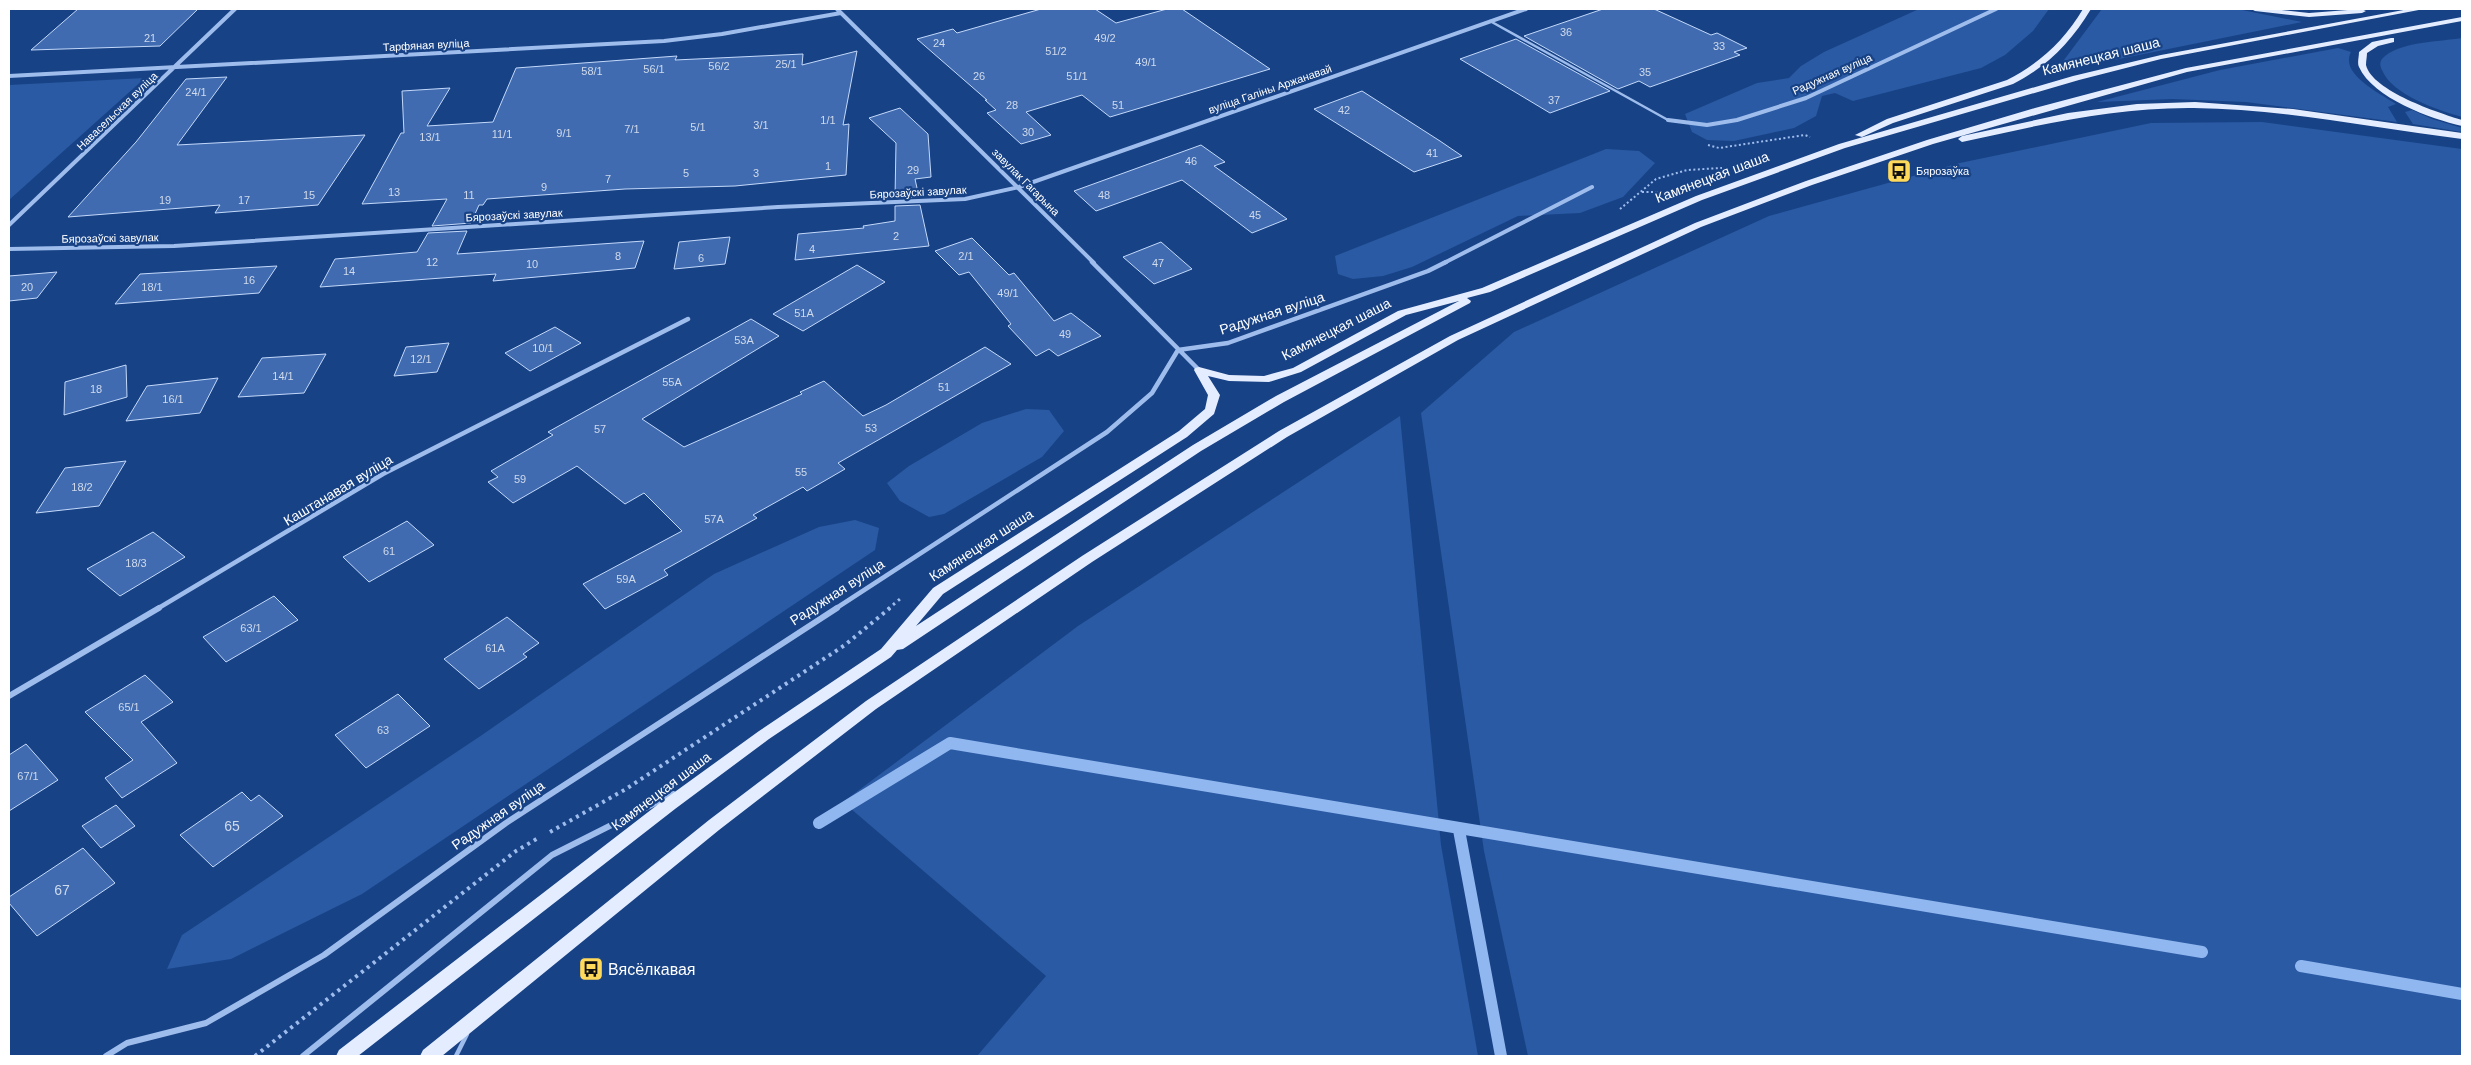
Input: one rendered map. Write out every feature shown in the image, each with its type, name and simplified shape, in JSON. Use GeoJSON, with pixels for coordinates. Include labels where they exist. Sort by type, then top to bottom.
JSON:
{"type":"FeatureCollection","features":[{"type":"Feature","properties":{"kind":"main road"},"geometry":{"type":"LineString","coordinates":[[1842,146],[1876,126],[2010,82],[2027,74],[2060,48],[2087,9]]}},
{"type":"Feature","properties":{"kind":"main road"},"geometry":{"type":"LineString","coordinates":[[2255,9],[2309,15],[2374,9]]}},
{"type":"Feature","properties":{"kind":"main road","name":"Камянецкая шаша"},"geometry":{"type":"LineString","coordinates":[[1199,370],[1229,378],[1264,380],[1297,370],[1402,313],[1486,290],[1699,198],[1842,146],[2076,78],[2161,57],[2420,9]]}},
{"type":"Feature","properties":{"kind":"main road"},"geometry":{"type":"LineString","coordinates":[[430,1056],[714,825],[871,705],[1087,559],[1283,434],[1454,338],[1698,225],[1810,183],[1930,142],[2038,110],[2186,70],[2462,18]]}},
{"type":"Feature","properties":{"kind":"main road"},"geometry":{"type":"LineString","coordinates":[[2462,25],[2384,42],[2368,48],[2361,58],[2365,70],[2387,92],[2414,106],[2462,123]]}},
{"type":"Feature","properties":{"kind":"main road"},"geometry":{"type":"LineString","coordinates":[[1930,142],[1979,137],[2068,116],[2138,107],[2195,105],[2279,110],[2462,136]]}},
{"type":"Feature","properties":{"kind":"main road"},"geometry":{"type":"LineString","coordinates":[[886,653],[1197,448],[1280,399],[1486,290]]}},
{"type":"Feature","properties":{"kind":"main road","name":"Камянецкая шаша"},"geometry":{"type":"LineString","coordinates":[[345,1056],[707,777],[886,653],[938,591],[1183,434],[1210,410],[1214,395],[1199,370]]}},
{"type":"Feature","properties":{"kind":"street","name":"Навасельская вуліца"},"geometry":{"type":"LineString","coordinates":[[9,225],[236,9]]}},
{"type":"Feature","properties":{"kind":"street","name":"завулак Гагарына"},"geometry":{"type":"LineString","coordinates":[[837,9],[1019,187],[1199,370]]}},
{"type":"Feature","properties":{"kind":"street","name":"вуліца Галіны Аржанавай"},"geometry":{"type":"LineString","coordinates":[[1019,187],[1526,9]]}},
{"type":"Feature","properties":{"kind":"street","name":"Радужная вуліца"},"geometry":{"type":"LineString","coordinates":[[1668,120],[1707,125],[1737,120],[1806,98],[1996,9]]}},
{"type":"Feature","properties":{"kind":"street","name":"Тарфяная вуліца"},"geometry":{"type":"LineString","coordinates":[[9,76],[664,41],[722,34],[841,13]]}},
{"type":"Feature","properties":{"kind":"street","name":"Бярозаўскі завулак"},"geometry":{"type":"LineString","coordinates":[[9,249],[174,246],[778,207],[965,199],[1019,187]]}},
{"type":"Feature","properties":{"kind":"street","name":"Радужная вуліца"},"geometry":{"type":"LineString","coordinates":[[106,1056],[127,1043],[206,1023],[324,955],[506,823],[746,665],[828,614],[928,546],[1107,432],[1152,393],[1178,350],[1228,343],[1428,271],[1592,187]]}},
{"type":"Feature","properties":{"kind":"street","name":"Каштанавая вуліца"},"geometry":{"type":"LineString","coordinates":[[9,696],[383,474],[688,319]]}},
{"type":"Feature","properties":{"kind":"street"},"geometry":{"type":"LineString","coordinates":[[303,1056],[552,855],[707,777]]}},
{"type":"Feature","properties":{"kind":"lane"},"geometry":{"type":"LineString","coordinates":[[1490,22],[1668,120]]}},
{"type":"Feature","properties":{"kind":"lane"},"geometry":{"type":"LineString","coordinates":[[456,1056],[476,1017]]}},
{"type":"Feature","properties":{"kind":"path"},"geometry":{"type":"LineString","coordinates":[[1703,143],[1719,148],[1805,136],[1812,137]]}},
{"type":"Feature","properties":{"kind":"path"},"geometry":{"type":"LineString","coordinates":[[1642,192],[1666,190]]}},
{"type":"Feature","properties":{"kind":"shaded area"},"geometry":{"type":"Polygon","coordinates":[[[1919,9],[2049,9],[2033,31],[2005,55],[1981,68],[1853,101],[1835,93],[1822,96],[1816,116],[1794,128],[1734,141],[1707,140],[1692,132],[1685,114],[1757,83],[1789,78],[1801,66],[1824,52],[1919,9]]]}},
{"type":"Feature","properties":{"kind":"shaded area"},"geometry":{"type":"Polygon","coordinates":[[[2102,9],[2237,9],[2302,22],[2050,73],[2061,64],[2102,9]]]}},
{"type":"Feature","properties":{"kind":"shaded area"},"geometry":{"type":"Polygon","coordinates":[[[2462,38],[2462,117],[2429,106],[2405,94],[2387,79],[2381,68],[2380,62],[2383,58],[2402,47],[2462,38]]]}},
{"type":"Feature","properties":{"kind":"shaded area"},"geometry":{"type":"Polygon","coordinates":[[[2338,48],[2351,52],[2349,60],[2351,68],[2363,83],[2396,104],[2388,107],[2397,122],[2246,102],[2172,99],[2097,102],[2220,70],[2338,48]]]}},
{"type":"Feature","properties":{"kind":"shaded area"},"geometry":{"type":"Polygon","coordinates":[[[145,78],[9,200],[9,85],[145,78]]]}},
{"type":"Feature","properties":{"kind":"shaded area"},"geometry":{"type":"Polygon","coordinates":[[[2412,110],[2432,119],[2462,128],[2462,132],[2413,124],[2405,112],[2412,110]]]}},
{"type":"Feature","properties":{"kind":"shaded area"},"geometry":{"type":"Polygon","coordinates":[[[2262,122],[2462,149],[2462,1056],[1528,1056],[1484,851],[1421,413],[1514,332],[1769,216],[1960,163],[2151,123],[2262,122]]]}},
{"type":"Feature","properties":{"kind":"shaded area"},"geometry":{"type":"Polygon","coordinates":[[[1606,149],[1639,151],[1655,163],[1623,197],[1580,213],[1518,216],[1412,267],[1383,276],[1353,279],[1338,274],[1335,256],[1606,149]]]}},
{"type":"Feature","properties":{"kind":"shaded area"},"geometry":{"type":"Polygon","coordinates":[[[1026,409],[1049,410],[1064,431],[1042,457],[944,514],[929,517],[900,501],[887,483],[909,466],[982,423],[1026,409]]]}},
{"type":"Feature","properties":{"kind":"shaded area"},"geometry":{"type":"Polygon","coordinates":[[[1400,416],[1441,845],[1478,1056],[977,1056],[1046,976],[843,802],[1078,626],[1400,416]]]}},
{"type":"Feature","properties":{"kind":"shaded area"},"geometry":{"type":"Polygon","coordinates":[[[855,520],[879,528],[875,550],[362,894],[231,959],[167,969],[182,935],[482,735],[714,574],[819,527],[855,520]]]}},
{"type":"Feature","properties":{"kind":"building"},"geometry":{"type":"Polygon","coordinates":[[[78,9],[198,9],[160,46],[31,50],[78,9]]]}},
{"type":"Feature","properties":{"kind":"building"},"geometry":{"type":"Polygon","coordinates":[[[1041,9],[1095,9],[1116,23],[1167,9],[1182,9],[1270,69],[1110,117],[1082,95],[1026,112],[1051,135],[1021,144],[987,113],[996,110],[985,100],[987,100],[917,39],[953,29],[957,33],[1041,9]]]}},
{"type":"Feature","properties":{"kind":"building"},"geometry":{"type":"Polygon","coordinates":[[[1603,9],[1654,9],[1711,35],[1717,33],[1747,48],[1734,52],[1740,55],[1650,87],[1639,81],[1618,89],[1524,36],[1603,9]]]}},
{"type":"Feature","properties":{"kind":"building"},"geometry":{"type":"Polygon","coordinates":[[[1516,39],[1610,91],[1550,113],[1460,59],[1516,39]]]}},
{"type":"Feature","properties":{"kind":"building"},"geometry":{"type":"Polygon","coordinates":[[[857,51],[843,125],[849,124],[846,175],[735,186],[625,189],[487,199],[483,205],[479,205],[471,223],[432,226],[447,199],[362,204],[401,133],[404,133],[402,91],[450,88],[427,126],[493,122],[516,68],[677,56],[675,60],[803,54],[802,65],[857,51]]]}},
{"type":"Feature","properties":{"kind":"building"},"geometry":{"type":"Polygon","coordinates":[[[227,77],[177,145],[365,135],[318,205],[215,213],[220,205],[68,217],[136,142],[186,79],[227,77]]]}},
{"type":"Feature","properties":{"kind":"building"},"geometry":{"type":"Polygon","coordinates":[[[1362,91],[1462,156],[1414,172],[1314,109],[1362,91]]]}},
{"type":"Feature","properties":{"kind":"building"},"geometry":{"type":"Polygon","coordinates":[[[900,108],[928,134],[931,177],[915,179],[919,197],[895,198],[896,143],[869,118],[900,108]]]}},
{"type":"Feature","properties":{"kind":"building"},"geometry":{"type":"Polygon","coordinates":[[[1201,145],[1225,162],[1214,166],[1287,219],[1252,233],[1182,180],[1096,211],[1074,191],[1201,145]]]}},
{"type":"Feature","properties":{"kind":"building"},"geometry":{"type":"Polygon","coordinates":[[[920,205],[929,246],[795,260],[798,234],[864,228],[863,226],[895,221],[895,206],[920,205]]]}},
{"type":"Feature","properties":{"kind":"building"},"geometry":{"type":"Polygon","coordinates":[[[467,231],[457,254],[644,241],[635,268],[493,281],[496,274],[320,287],[335,259],[417,252],[428,233],[467,231]]]}},
{"type":"Feature","properties":{"kind":"building"},"geometry":{"type":"Polygon","coordinates":[[[730,237],[725,264],[674,269],[679,242],[730,237]]]}},
{"type":"Feature","properties":{"kind":"building"},"geometry":{"type":"Polygon","coordinates":[[[972,238],[1009,275],[1014,273],[1054,321],[1071,313],[1101,336],[1058,356],[1049,349],[1036,356],[1008,326],[1011,324],[969,272],[959,275],[935,251],[972,238]]]}},
{"type":"Feature","properties":{"kind":"building"},"geometry":{"type":"Polygon","coordinates":[[[1161,242],[1192,269],[1154,284],[1123,257],[1161,242]]]}},
{"type":"Feature","properties":{"kind":"building"},"geometry":{"type":"Polygon","coordinates":[[[857,265],[885,282],[803,331],[773,314],[857,265]]]}},
{"type":"Feature","properties":{"kind":"building"},"geometry":{"type":"Polygon","coordinates":[[[277,266],[259,293],[115,304],[140,274],[277,266]]]}},
{"type":"Feature","properties":{"kind":"building"},"geometry":{"type":"Polygon","coordinates":[[[57,272],[37,298],[9,301],[9,276],[57,272]]]}},
{"type":"Feature","properties":{"kind":"building"},"geometry":{"type":"Polygon","coordinates":[[[751,319],[779,336],[642,419],[684,447],[802,394],[800,392],[824,381],[863,416],[886,405],[985,347],[1011,364],[838,463],[845,469],[807,491],[803,487],[753,515],[757,518],[664,570],[668,575],[605,609],[583,584],[682,531],[644,493],[625,504],[577,466],[513,503],[488,482],[498,477],[491,471],[553,435],[548,432],[751,319]]]}},
{"type":"Feature","properties":{"kind":"building"},"geometry":{"type":"Polygon","coordinates":[[[555,327],[581,343],[530,371],[505,353],[555,327]]]}},
{"type":"Feature","properties":{"kind":"building"},"geometry":{"type":"Polygon","coordinates":[[[449,343],[437,372],[394,376],[406,347],[449,343]]]}},
{"type":"Feature","properties":{"kind":"building"},"geometry":{"type":"Polygon","coordinates":[[[326,354],[304,393],[238,397],[262,358],[326,354]]]}},
{"type":"Feature","properties":{"kind":"building"},"geometry":{"type":"Polygon","coordinates":[[[126,365],[127,397],[64,415],[65,382],[126,365]]]}},
{"type":"Feature","properties":{"kind":"building"},"geometry":{"type":"Polygon","coordinates":[[[218,378],[200,413],[126,421],[147,386],[218,378]]]}},
{"type":"Feature","properties":{"kind":"building"},"geometry":{"type":"Polygon","coordinates":[[[126,461],[99,506],[36,513],[65,468],[126,461]]]}},
{"type":"Feature","properties":{"kind":"building"},"geometry":{"type":"Polygon","coordinates":[[[407,521],[434,545],[369,582],[343,557],[407,521]]]}},
{"type":"Feature","properties":{"kind":"building"},"geometry":{"type":"Polygon","coordinates":[[[153,532],[185,557],[120,596],[87,569],[153,532]]]}},
{"type":"Feature","properties":{"kind":"building"},"geometry":{"type":"Polygon","coordinates":[[[274,596],[298,620],[226,662],[203,637],[274,596]]]}},
{"type":"Feature","properties":{"kind":"building"},"geometry":{"type":"Polygon","coordinates":[[[507,617],[539,643],[523,654],[527,657],[479,689],[444,659],[507,617]]]}},
{"type":"Feature","properties":{"kind":"building"},"geometry":{"type":"Polygon","coordinates":[[[145,675],[173,702],[141,722],[177,763],[122,798],[105,778],[133,760],[85,712],[145,675]]]}},
{"type":"Feature","properties":{"kind":"building"},"geometry":{"type":"Polygon","coordinates":[[[398,694],[430,726],[366,768],[335,735],[398,694]]]}},
{"type":"Feature","properties":{"kind":"building"},"geometry":{"type":"Polygon","coordinates":[[[26,744],[58,780],[9,811],[9,755],[26,744]]]}},
{"type":"Feature","properties":{"kind":"building"},"geometry":{"type":"Polygon","coordinates":[[[242,792],[251,801],[259,795],[283,816],[213,867],[180,835],[242,792]]]}},
{"type":"Feature","properties":{"kind":"building"},"geometry":{"type":"Polygon","coordinates":[[[116,805],[135,826],[101,848],[82,826],[116,805]]]}},
{"type":"Feature","properties":{"kind":"building"},"geometry":{"type":"Polygon","coordinates":[[[83,848],[115,883],[37,936],[9,903],[9,897],[83,848]]]}},
{"type":"Feature","properties":{"kind":"waterway"},"geometry":{"type":"LineString","coordinates":[[819,823],[950,743],[2202,952]]}},
{"type":"Feature","properties":{"kind":"waterway"},"geometry":{"type":"LineString","coordinates":[[1459,830],[1501,1056]]}},
{"type":"Feature","properties":{"kind":"waterway"},"geometry":{"type":"LineString","coordinates":[[2301,966],[2462,994]]}},
{"type":"Feature","properties":{"kind":"place","name":"Бярозаўка"},"geometry":{"type":"Point","coordinates":[1899,171]}},
{"type":"Feature","properties":{"kind":"place","name":"Вясёлкавая"},"geometry":{"type":"Point","coordinates":[591,969]}}]}
